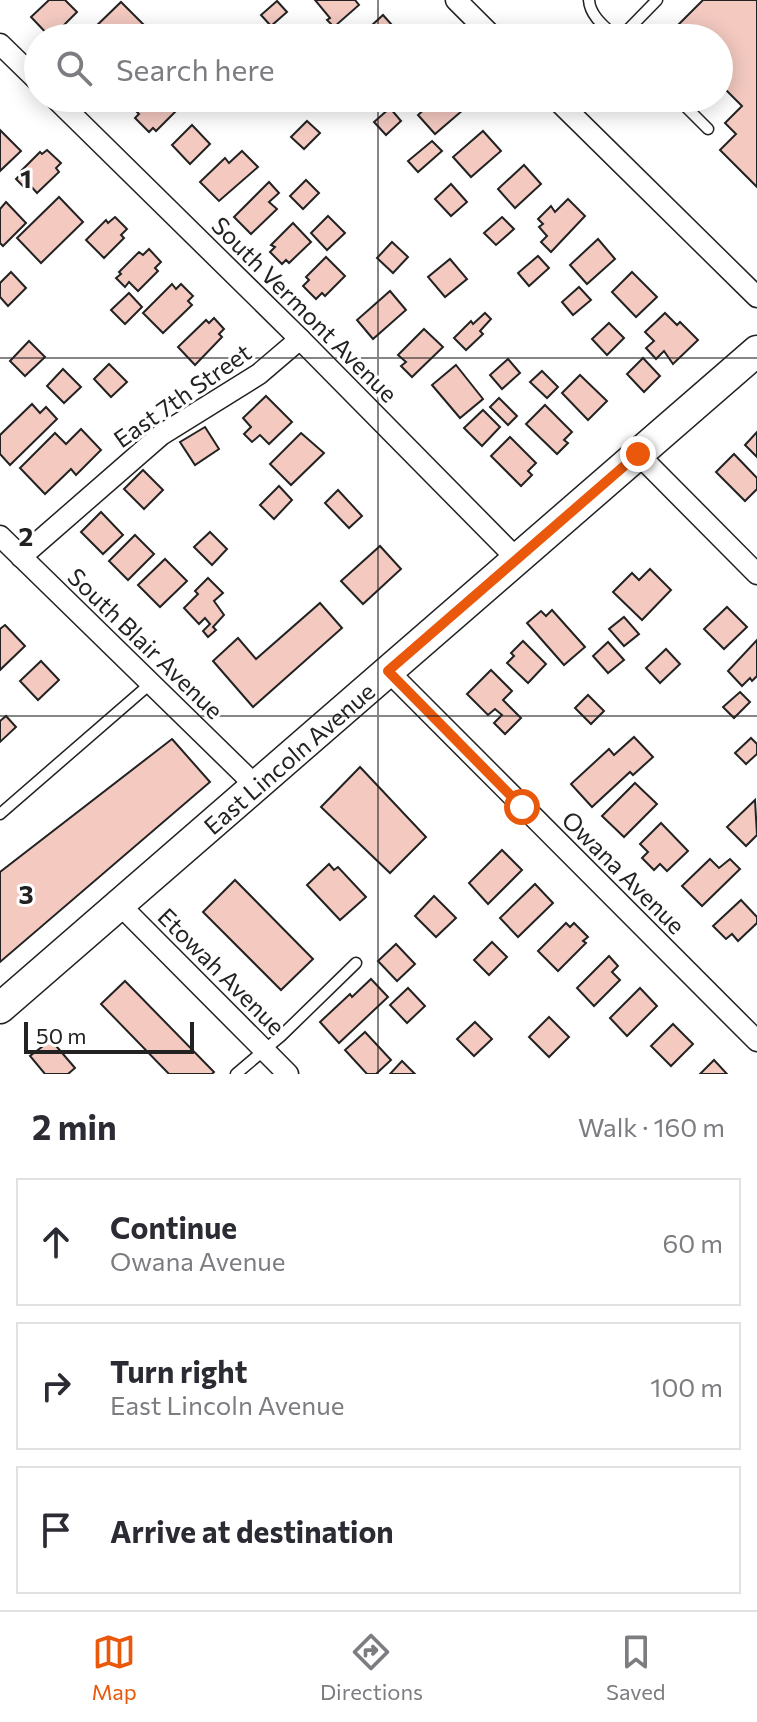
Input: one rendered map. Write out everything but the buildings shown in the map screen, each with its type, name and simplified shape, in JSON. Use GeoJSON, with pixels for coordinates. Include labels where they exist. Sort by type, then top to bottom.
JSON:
{"type":"FeatureCollection","features":[{"type":"Feature","properties":{"kind":"street"},"geometry":{"type":"LineString","coordinates":[[456,0],[480,24]]}},
{"type":"Feature","properties":{"kind":"street"},"geometry":{"type":"LineString","coordinates":[[0,44],[24,67]]}},
{"type":"Feature","properties":{"kind":"street","name":"South Vermont Avenue"},"geometry":{"type":"LineString","coordinates":[[69,112],[517,559]]}},
{"type":"Feature","properties":{"kind":"street"},"geometry":{"type":"LineString","coordinates":[[569,112],[757,297]]}},
{"type":"Feature","properties":{"kind":"street","name":"East 7th Street"},"geometry":{"type":"LineString","coordinates":[[21,557],[161,435],[259,374],[300,339]]}},
{"type":"Feature","properties":{"kind":"street","name":"East Lincoln Avenue"},"geometry":{"type":"LineString","coordinates":[[0,1008],[757,351]]}},
{"type":"Feature","properties":{"kind":"street"},"geometry":{"type":"LineString","coordinates":[[638,454],[750,563]]}},
{"type":"Feature","properties":{"kind":"street","name":"South Blair Avenue"},"geometry":{"type":"LineString","coordinates":[[0,536],[256,786]]}},
{"type":"Feature","properties":{"kind":"street","name":"Owana Avenue"},"geometry":{"type":"LineString","coordinates":[[388,671],[757,1041]]}},
{"type":"Feature","properties":{"kind":"street","name":"Etowah Avenue"},"geometry":{"type":"LineString","coordinates":[[119,904],[288,1074]]}},
{"type":"Feature","properties":{"kind":"lane"},"geometry":{"type":"LineString","coordinates":[[589,0],[589,7],[602,24]]}},
{"type":"Feature","properties":{"kind":"lane"},"geometry":{"type":"LineString","coordinates":[[632,24],[657,0]]}},
{"type":"Feature","properties":{"kind":"lane"},"geometry":{"type":"LineString","coordinates":[[691,112],[708,129]]}},
{"type":"Feature","properties":{"kind":"lane"},"geometry":{"type":"LineString","coordinates":[[0,814],[150,684]]}},
{"type":"Feature","properties":{"kind":"lane"},"geometry":{"type":"LineString","coordinates":[[236,1074],[281,1036],[356,963]]}},
{"type":"Feature","properties":{"kind":"route"},"geometry":{"type":"LineString","coordinates":[[522,807],[388,671],[638,454]]}}]}
